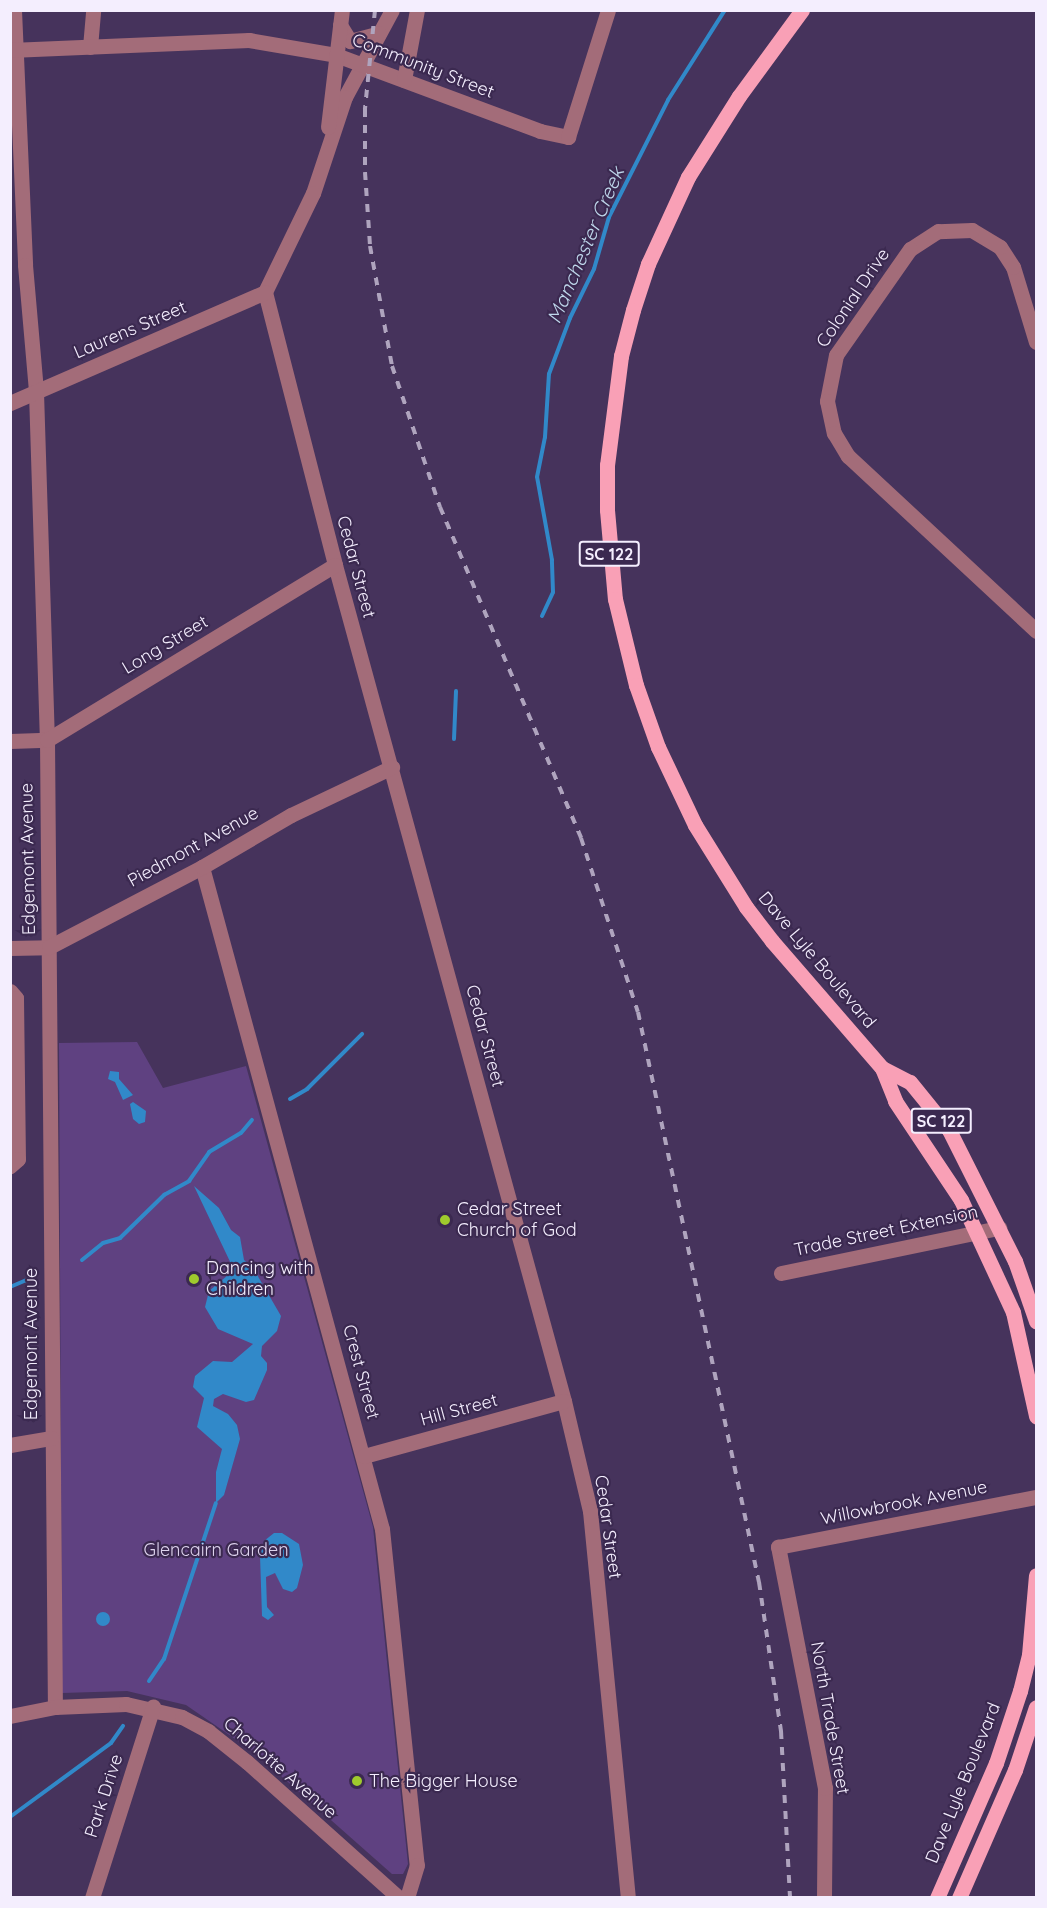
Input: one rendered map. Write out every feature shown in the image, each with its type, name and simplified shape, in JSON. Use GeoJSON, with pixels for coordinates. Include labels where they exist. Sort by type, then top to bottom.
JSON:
{"type":"FeatureCollection","features":[{"type":"Feature","properties":{"kind":"main road","name":"Dave Lyle Boulevard"},"geometry":{"type":"LineString","coordinates":[[802,10],[712,136],[672,209],[648,264],[621,356],[610,421],[607,465],[609,554],[615,599],[636,685],[658,747],[696,825],[759,924],[882,1068],[895,1101],[926,1144],[978,1232],[1013,1312],[1036,1416]]}},
{"type":"Feature","properties":{"kind":"main road","name":"Dave Lyle Boulevard"},"geometry":{"type":"LineString","coordinates":[[882,1068],[910,1082],[948,1130],[999,1228],[1036,1321]]}},
{"type":"Feature","properties":{"kind":"main road","name":"Dave Lyle Boulevard"},"geometry":{"type":"LineString","coordinates":[[937,1898],[996,1763],[1020,1691],[1029,1655],[1036,1575]]}},
{"type":"Feature","properties":{"kind":"main road"},"geometry":{"type":"LineString","coordinates":[[959,1898],[1015,1770],[1036,1707]]}},
{"type":"Feature","properties":{"kind":"street","name":"Edgemont Avenue"},"geometry":{"type":"LineString","coordinates":[[14,10],[18,265],[36,392],[47,740],[55,1707]]}},
{"type":"Feature","properties":{"kind":"street"},"geometry":{"type":"LineString","coordinates":[[90,47],[93,10]]}},
{"type":"Feature","properties":{"kind":"street"},"geometry":{"type":"LineString","coordinates":[[265,292],[308,203],[345,97],[392,10]]}},
{"type":"Feature","properties":{"kind":"street"},"geometry":{"type":"LineString","coordinates":[[404,80],[417,10]]}},
{"type":"Feature","properties":{"kind":"street","name":"Community Street"},"geometry":{"type":"LineString","coordinates":[[13,50],[249,40],[336,54],[540,131],[568,137],[608,10]]}},
{"type":"Feature","properties":{"kind":"street"},"geometry":{"type":"LineString","coordinates":[[341,18],[350,41],[379,34]]}},
{"type":"Feature","properties":{"kind":"street"},"geometry":{"type":"LineString","coordinates":[[327,144],[341,18]]}},
{"type":"Feature","properties":{"kind":"street"},"geometry":{"type":"LineString","coordinates":[[336,54],[361,48],[379,34]]}},
{"type":"Feature","properties":{"kind":"street"},"geometry":{"type":"LineString","coordinates":[[336,54],[348,69],[345,97]]}},
{"type":"Feature","properties":{"kind":"street","name":"Colonial Drive"},"geometry":{"type":"LineString","coordinates":[[1036,342],[1013,267],[1000,247],[972,230],[938,231],[910,249],[836,354],[827,401],[834,433],[848,456],[1036,631]]}},
{"type":"Feature","properties":{"kind":"street","name":"Laurens Street"},"geometry":{"type":"LineString","coordinates":[[10,403],[265,292]]}},
{"type":"Feature","properties":{"kind":"street","name":"Cedar Street"},"geometry":{"type":"LineString","coordinates":[[265,292],[335,565],[564,1401],[590,1511],[628,1898]]}},
{"type":"Feature","properties":{"kind":"street","name":"Long Street"},"geometry":{"type":"LineString","coordinates":[[10,741],[47,740],[335,565]]}},
{"type":"Feature","properties":{"kind":"street","name":"Piedmont Avenue"},"geometry":{"type":"LineString","coordinates":[[10,948],[49,947],[202,867],[291,815],[392,767]]}},
{"type":"Feature","properties":{"kind":"street","name":"Crest Street"},"geometry":{"type":"LineString","coordinates":[[202,867],[382,1529],[417,1865],[407,1898]]}},
{"type":"Feature","properties":{"kind":"street"},"geometry":{"type":"LineString","coordinates":[[10,991],[16,998],[18,1160],[10,1166]]}},
{"type":"Feature","properties":{"kind":"street","name":"Trade Street Extension"},"geometry":{"type":"LineString","coordinates":[[782,1273],[999,1228]]}},
{"type":"Feature","properties":{"kind":"street","name":"Hill Street"},"geometry":{"type":"LineString","coordinates":[[364,1456],[564,1401]]}},
{"type":"Feature","properties":{"kind":"street"},"geometry":{"type":"LineString","coordinates":[[10,1445],[51,1438]]}},
{"type":"Feature","properties":{"kind":"street","name":"Willowbrook Avenue"},"geometry":{"type":"LineString","coordinates":[[778,1547],[1036,1497]]}},
{"type":"Feature","properties":{"kind":"street","name":"North Trade Street"},"geometry":{"type":"LineString","coordinates":[[778,1547],[825,1788],[824,1898]]}},
{"type":"Feature","properties":{"kind":"street","name":"Charlotte Avenue"},"geometry":{"type":"LineString","coordinates":[[10,1716],[55,1707],[126,1704],[153,1707],[208,1731],[399,1898]]}},
{"type":"Feature","properties":{"kind":"street","name":"Park Drive"},"geometry":{"type":"LineString","coordinates":[[92,1898],[153,1707]]}},
{"type":"Feature","properties":{"kind":"green space","name":"Glencairn Garden"},"geometry":{"type":"Polygon","coordinates":[[[137,1042],[163,1088],[246,1066],[373,1527],[408,1864],[403,1874],[392,1874],[254,1752],[186,1705],[127,1691],[62,1693],[59,1043],[137,1042]]]}},
{"type":"Feature","properties":{"kind":"water"},"geometry":{"type":"Polygon","coordinates":[[[110,1071],[119,1072],[119,1079],[133,1095],[123,1100],[115,1082],[108,1079],[110,1071]]]}},
{"type":"Feature","properties":{"kind":"water"},"geometry":{"type":"Polygon","coordinates":[[[133,1102],[146,1111],[145,1122],[139,1124],[133,1119],[130,1104],[133,1102]]]}},
{"type":"Feature","properties":{"kind":"water"},"geometry":{"type":"Polygon","coordinates":[[[194,1186],[219,1208],[231,1230],[240,1237],[244,1260],[252,1266],[281,1316],[277,1331],[262,1346],[261,1356],[267,1363],[267,1370],[254,1400],[246,1402],[223,1394],[214,1399],[213,1406],[228,1414],[237,1425],[240,1439],[224,1495],[216,1503],[216,1472],[222,1449],[197,1427],[204,1398],[193,1387],[195,1376],[213,1361],[232,1362],[253,1344],[218,1329],[205,1307],[209,1291],[234,1270],[194,1186]]]}},
{"type":"Feature","properties":{"kind":"water"},"geometry":{"type":"Polygon","coordinates":[[[274,1533],[282,1533],[299,1544],[303,1565],[297,1588],[292,1592],[283,1589],[275,1573],[266,1577],[267,1607],[274,1615],[268,1620],[262,1616],[260,1556],[264,1541],[274,1533]]]}},
{"type":"Feature","properties":{"kind":"water"},"geometry":{"type":"Polygon","coordinates":[[[103,1612],[108,1614],[110,1619],[108,1624],[103,1626],[98,1624],[96,1619],[98,1614],[103,1612]]]}},
{"type":"Feature","properties":{"kind":"waterway","name":"Manchester Creek"},"geometry":{"type":"LineString","coordinates":[[542,616],[553,592],[552,560],[537,477],[545,437],[549,374],[570,318],[594,269],[609,217],[668,100],[725,10]]}},
{"type":"Feature","properties":{"kind":"waterway"},"geometry":{"type":"LineString","coordinates":[[454,739],[456,691]]}},
{"type":"Feature","properties":{"kind":"waterway"},"geometry":{"type":"LineString","coordinates":[[290,1099],[307,1089],[362,1034]]}},
{"type":"Feature","properties":{"kind":"waterway"},"geometry":{"type":"LineString","coordinates":[[82,1260],[103,1243],[120,1238],[164,1195],[189,1181],[209,1152],[241,1133],[252,1120]]}},
{"type":"Feature","properties":{"kind":"waterway"},"geometry":{"type":"LineString","coordinates":[[10,1287],[31,1278]]}},
{"type":"Feature","properties":{"kind":"waterway"},"geometry":{"type":"LineString","coordinates":[[149,1681],[164,1659],[216,1503]]}},
{"type":"Feature","properties":{"kind":"waterway"},"geometry":{"type":"LineString","coordinates":[[10,1817],[111,1743],[123,1726]]}},
{"type":"Feature","properties":{"kind":"railway"},"geometry":{"type":"LineString","coordinates":[[375,10],[365,109],[365,172],[370,246],[392,366],[440,507],[581,838],[638,1012],[759,1582],[781,1731],[790,1898]]}},
{"type":"Feature","properties":{"kind":"place","name":"Cedar Street Church of God"},"geometry":{"type":"Point","coordinates":[445,1220]}},
{"type":"Feature","properties":{"kind":"place","name":"Dancing with Children"},"geometry":{"type":"Point","coordinates":[194,1279]}},
{"type":"Feature","properties":{"kind":"place","name":"The Bigger House"},"geometry":{"type":"Point","coordinates":[357,1781]}}]}
